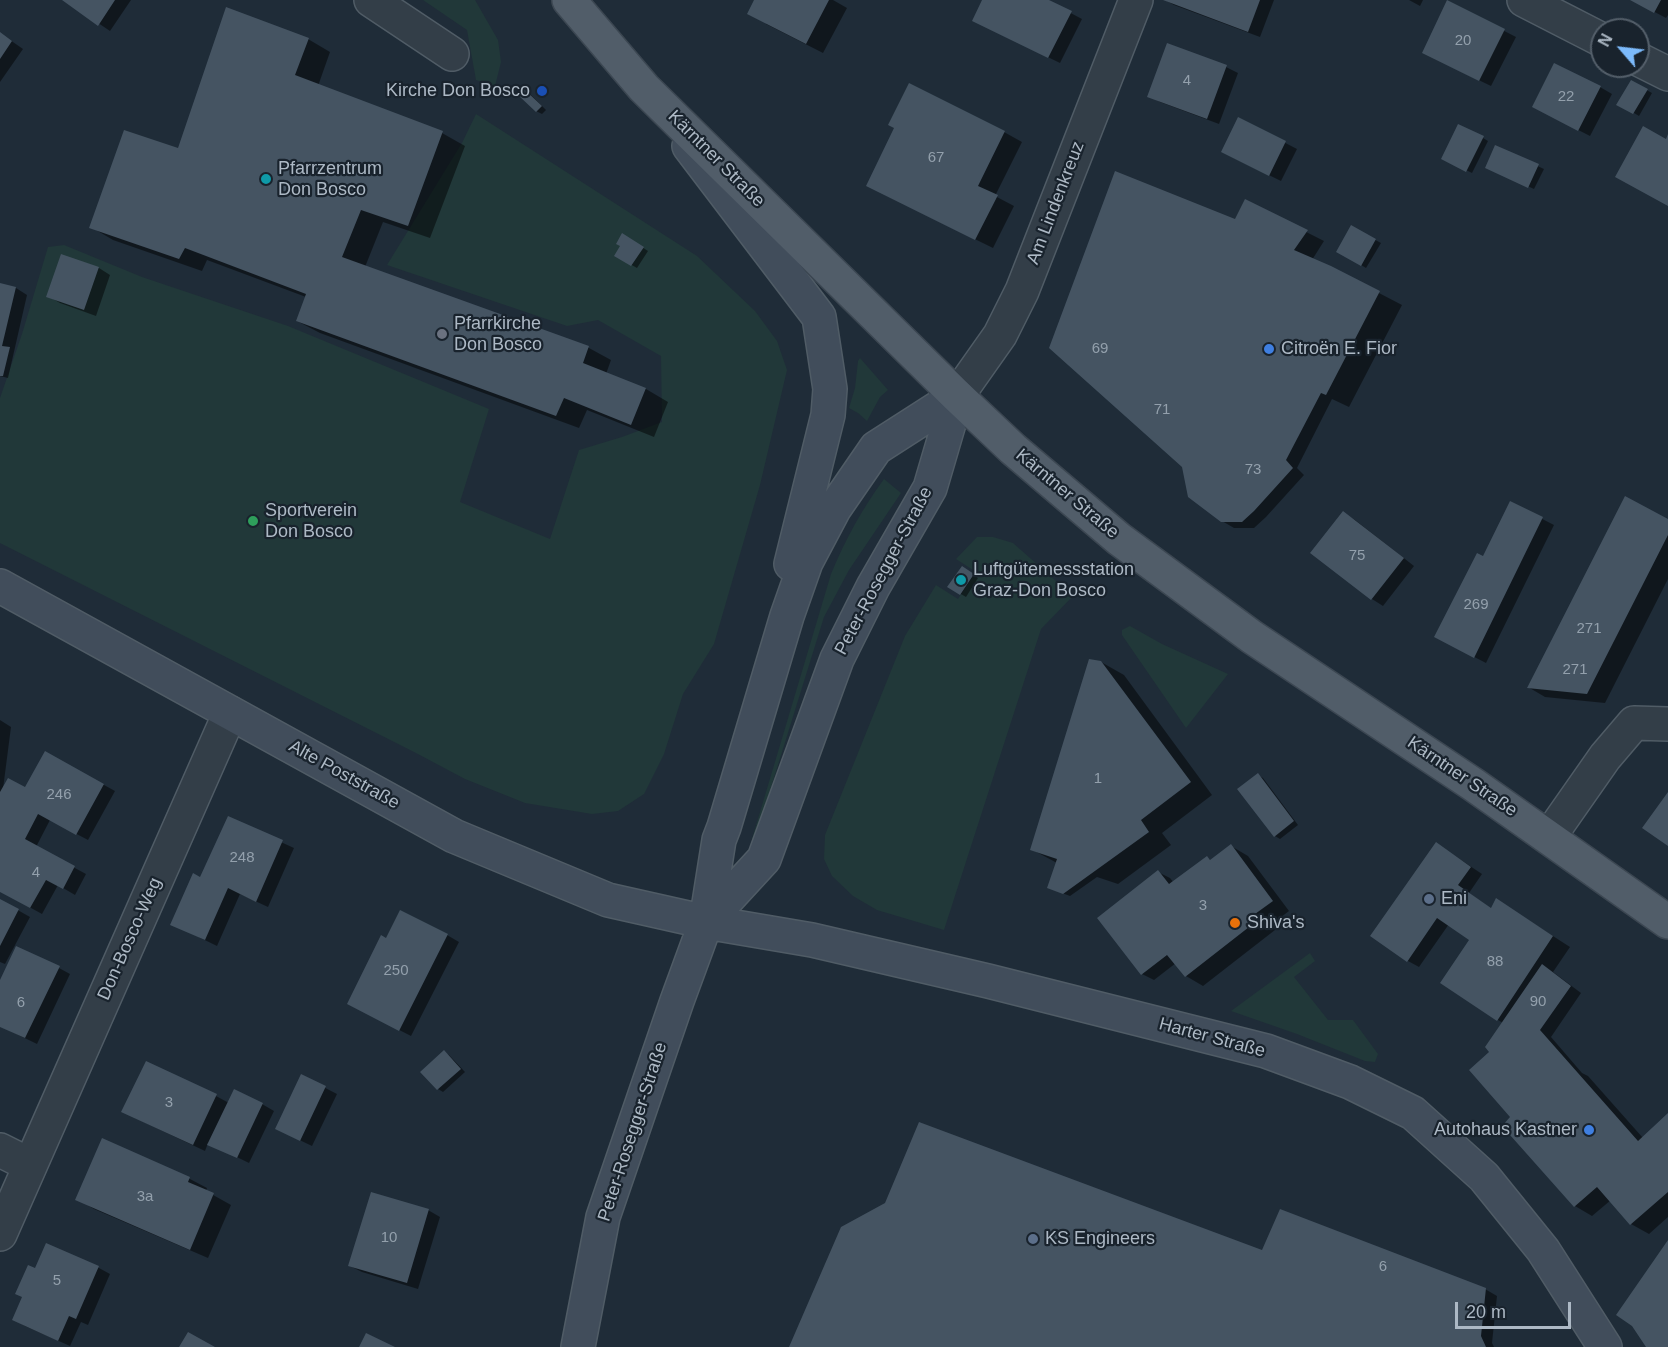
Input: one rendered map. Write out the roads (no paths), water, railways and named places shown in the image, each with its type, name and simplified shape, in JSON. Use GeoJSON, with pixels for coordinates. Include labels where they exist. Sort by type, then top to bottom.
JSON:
{"type":"FeatureCollection","features":[{"type":"Feature","properties":{"kind":"main road","name":"Kärntner Straße"},"geometry":{"type":"LineString","coordinates":[[569,0],[644,88],[957,396],[1013,449],[1119,538],[1252,637],[1426,752],[1668,922]]}},
{"type":"Feature","properties":{"kind":"main road"},"geometry":{"type":"LineString","coordinates":[[644,88],[819,317],[830,389],[828,415],[792,560],[788,616]]}},
{"type":"Feature","properties":{"kind":"main road","name":"Peter-Rosegger-Straße"},"geometry":{"type":"LineString","coordinates":[[578,1347],[603,1217],[706,922],[718,840],[806,562],[834,508],[876,448],[957,396]]}},
{"type":"Feature","properties":{"kind":"main road","name":"Peter-Rosegger-Straße"},"geometry":{"type":"LineString","coordinates":[[706,922],[764,858],[837,659],[877,578],[930,488],[957,396]]}},
{"type":"Feature","properties":{"kind":"main road","name":"Alte Poststraße"},"geometry":{"type":"LineString","coordinates":[[0,586],[454,836],[608,900],[706,922]]}},
{"type":"Feature","properties":{"kind":"main road","name":"Harter Straße"},"geometry":{"type":"LineString","coordinates":[[706,922],[812,940],[988,981],[1266,1051],[1350,1082],[1413,1113],[1484,1177],[1543,1250],[1605,1347]]}},
{"type":"Feature","properties":{"kind":"street"},"geometry":{"type":"LineString","coordinates":[[371,0],[452,54]]}},
{"type":"Feature","properties":{"kind":"street","name":"Am Lindenkreuz"},"geometry":{"type":"LineString","coordinates":[[957,396],[1000,335],[1022,291],[1136,0]]}},
{"type":"Feature","properties":{"kind":"street"},"geometry":{"type":"LineString","coordinates":[[1524,0],[1590,34]]}},
{"type":"Feature","properties":{"kind":"street"},"geometry":{"type":"LineString","coordinates":[[1650,65],[1668,74]]}},
{"type":"Feature","properties":{"kind":"street","name":"Don-Bosco-Weg"},"geometry":{"type":"LineString","coordinates":[[0,1234],[230,712]]}},
{"type":"Feature","properties":{"kind":"street"},"geometry":{"type":"LineString","coordinates":[[1549,837],[1605,757],[1634,723],[1668,724]]}},
{"type":"Feature","properties":{"kind":"street"},"geometry":{"type":"LineString","coordinates":[[0,1150],[30,1165]]}},
{"type":"Feature","properties":{"kind":"place","name":"Kirche Don Bosco"},"geometry":{"type":"Point","coordinates":[542,91]}},
{"type":"Feature","properties":{"kind":"place","name":"Pfarrzentrum Don Bosco"},"geometry":{"type":"Point","coordinates":[266,179]}},
{"type":"Feature","properties":{"kind":"place","name":"Pfarrkirche Don Bosco"},"geometry":{"type":"Point","coordinates":[442,334]}},
{"type":"Feature","properties":{"kind":"place","name":"Citroën E. Fior"},"geometry":{"type":"Point","coordinates":[1269,349]}},
{"type":"Feature","properties":{"kind":"place","name":"Sportverein Don Bosco"},"geometry":{"type":"Point","coordinates":[253,521]}},
{"type":"Feature","properties":{"kind":"place","name":"Luftgütemessstation Graz-Don Bosco"},"geometry":{"type":"Point","coordinates":[961,580]}},
{"type":"Feature","properties":{"kind":"place","name":"Eni"},"geometry":{"type":"Point","coordinates":[1429,899]}},
{"type":"Feature","properties":{"kind":"place","name":"Shiva's"},"geometry":{"type":"Point","coordinates":[1235,923]}},
{"type":"Feature","properties":{"kind":"place","name":"Autohaus Kastner"},"geometry":{"type":"Point","coordinates":[1589,1130]}},
{"type":"Feature","properties":{"kind":"place","name":"KS Engineers"},"geometry":{"type":"Point","coordinates":[1033,1239]}}]}
